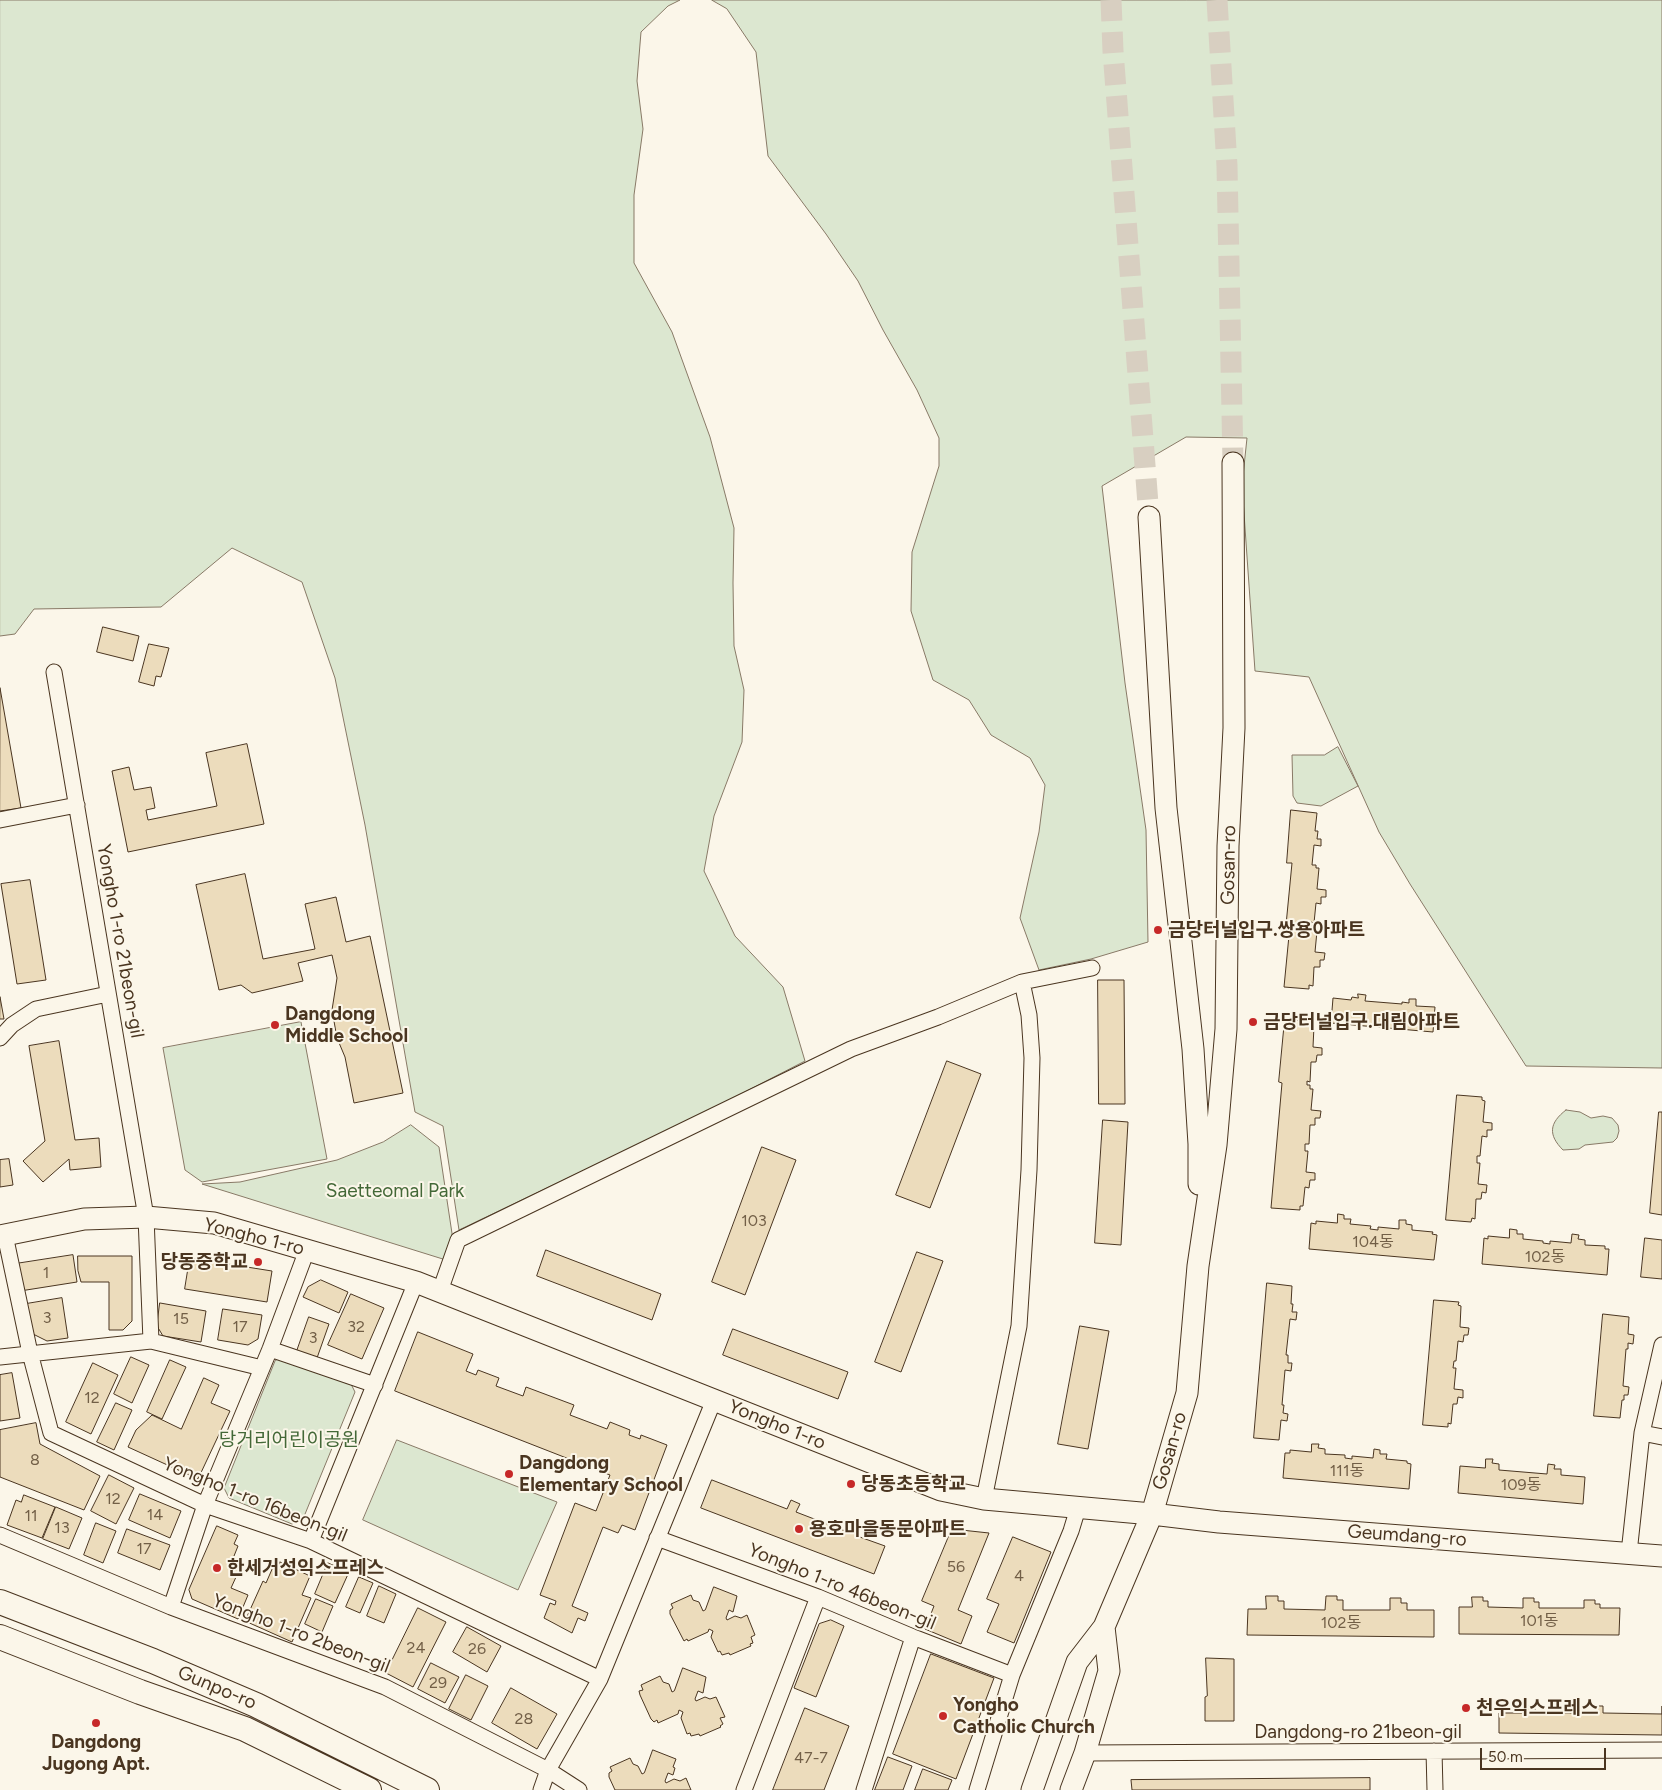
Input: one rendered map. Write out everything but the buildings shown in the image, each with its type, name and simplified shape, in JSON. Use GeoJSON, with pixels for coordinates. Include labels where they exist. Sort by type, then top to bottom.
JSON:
{"type":"FeatureCollection","features":[{"type":"Feature","properties":{"kind":"main road","name":"Gunpo-ro"},"geometry":{"type":"LineString","coordinates":[[0,1602],[153,1661],[256,1705],[427,1790]]}},
{"type":"Feature","properties":{"kind":"main road","name":"Gunpo-ro"},"geometry":{"type":"LineString","coordinates":[[0,1637],[140,1692],[246,1729],[370,1790]]}},
{"type":"Feature","properties":{"kind":"street","name":"Gosan-ro"},"geometry":{"type":"LineString","coordinates":[[1032,1790],[1077,1662],[1104,1627],[1152,1514],[1188,1393],[1198,1266],[1216,1145],[1226,1029],[1228,846],[1234,728],[1233,463]]}},
{"type":"Feature","properties":{"kind":"street","name":"Gosan-ro"},"geometry":{"type":"LineString","coordinates":[[1149,517],[1166,808],[1193,1049],[1199,1144],[1198,1266]]}},
{"type":"Feature","properties":{"kind":"street","name":"Yongho 1-ro 21beon-gil"},"geometry":{"type":"LineString","coordinates":[[54,672],[146,1217],[151,1340]]}},
{"type":"Feature","properties":{"kind":"street"},"geometry":{"type":"LineString","coordinates":[[0,820],[77,805]]}},
{"type":"Feature","properties":{"kind":"street"},"geometry":{"type":"LineString","coordinates":[[440,1292],[458,1240],[851,1049],[938,1017],[1022,982],[1092,968]]}},
{"type":"Feature","properties":{"kind":"street"},"geometry":{"type":"LineString","coordinates":[[984,1499],[1019,1326],[1029,1170],[1032,1058],[1029,1015],[1022,982]]}},
{"type":"Feature","properties":{"kind":"street"},"geometry":{"type":"LineString","coordinates":[[0,1038],[12,1025],[36,1009],[108,994]]}},
{"type":"Feature","properties":{"kind":"street","name":"Yongho 1-ro"},"geometry":{"type":"LineString","coordinates":[[3,1236],[84,1219],[146,1217],[214,1223],[416,1282],[941,1490],[984,1499],[1152,1514]]}},
{"type":"Feature","properties":{"kind":"street","name":"Yongho 1-ro 16beon-gil"},"geometry":{"type":"LineString","coordinates":[[3,1236],[50,1432],[205,1505],[311,1541],[600,1679]]}},
{"type":"Feature","properties":{"kind":"street"},"geometry":{"type":"LineString","coordinates":[[171,1607],[205,1505],[270,1349],[307,1250]]}},
{"type":"Feature","properties":{"kind":"street"},"geometry":{"type":"LineString","coordinates":[[311,1541],[416,1282]]}},
{"type":"Feature","properties":{"kind":"street"},"geometry":{"type":"LineString","coordinates":[[0,1357],[151,1340],[262,1368]]}},
{"type":"Feature","properties":{"kind":"street"},"geometry":{"type":"LineString","coordinates":[[1629,1553],[1642,1433],[1662,1345]]}},
{"type":"Feature","properties":{"kind":"street"},"geometry":{"type":"LineString","coordinates":[[270,1349],[375,1385]]}},
{"type":"Feature","properties":{"kind":"street"},"geometry":{"type":"LineString","coordinates":[[541,1790],[548,1770],[600,1679],[714,1400]]}},
{"type":"Feature","properties":{"kind":"street"},"geometry":{"type":"LineString","coordinates":[[1642,1433],[1662,1437]]}},
{"type":"Feature","properties":{"kind":"street"},"geometry":{"type":"LineString","coordinates":[[977,1790],[1012,1675],[1071,1531],[1078,1508]]}},
{"type":"Feature","properties":{"kind":"street","name":"Geumdang-ro"},"geometry":{"type":"LineString","coordinates":[[1152,1514],[1219,1522],[1662,1556]]}},
{"type":"Feature","properties":{"kind":"street","name":"Yongho 1-ro 2beon-gil"},"geometry":{"type":"LineString","coordinates":[[0,1535],[171,1607],[385,1687],[548,1770],[579,1790]]}},
{"type":"Feature","properties":{"kind":"street","name":"Yongho 1-ro 46beon-gil"},"geometry":{"type":"LineString","coordinates":[[657,1538],[818,1597],[913,1637],[1012,1675]]}},
{"type":"Feature","properties":{"kind":"street"},"geometry":{"type":"LineString","coordinates":[[744,1790],[818,1597]]}},
{"type":"Feature","properties":{"kind":"street","name":"Gosan-ro"},"geometry":{"type":"LineString","coordinates":[[1071,1790],[1085,1753],[1109,1671],[1104,1627]]}},
{"type":"Feature","properties":{"kind":"street"},"geometry":{"type":"LineString","coordinates":[[864,1790],[913,1637]]}},
{"type":"Feature","properties":{"kind":"street","name":"Dangdong-ro 21beon-gil"},"geometry":{"type":"LineString","coordinates":[[1085,1753],[1662,1750]]}},
{"type":"Feature","properties":{"kind":"street"},"geometry":{"type":"LineString","coordinates":[[1434,1751],[1434,1790]]}},
{"type":"Feature","properties":{"kind":"green space"},"geometry":{"type":"Polygon","coordinates":[[[0,0],[680,0],[668,6],[641,32],[637,81],[643,129],[634,195],[634,263],[672,332],[710,437],[734,528],[734,646],[744,690],[742,742],[714,816],[704,871],[735,936],[783,987],[805,1061],[706,1112],[459,1230],[443,1126],[415,1112],[365,825],[335,678],[302,582],[232,548],[161,607],[34,609],[15,634],[0,636],[0,0]]]}},
{"type":"Feature","properties":{"kind":"green space"},"geometry":{"type":"Polygon","coordinates":[[[712,0],[1662,0],[1662,1068],[1526,1066],[1379,832],[1309,677],[1255,671],[1242,485],[1247,438],[1186,437],[1102,486],[1125,683],[1146,830],[1148,942],[1091,959],[1039,970],[1020,918],[1039,832],[1045,785],[1030,758],[991,735],[969,700],[933,680],[911,611],[912,552],[939,466],[939,438],[917,390],[858,281],[768,156],[756,52],[727,9],[712,0]]]}},
{"type":"Feature","properties":{"kind":"green space"},"geometry":{"type":"Polygon","coordinates":[[[1338,747],[1358,786],[1321,806],[1297,803],[1293,796],[1292,755],[1324,755],[1338,747]]]}},
{"type":"Feature","properties":{"kind":"green space"},"geometry":{"type":"Polygon","coordinates":[[[301,1022],[327,1159],[202,1182],[185,1170],[163,1048],[301,1022]]]}},
{"type":"Feature","properties":{"kind":"green space"},"geometry":{"type":"Polygon","coordinates":[[[1566,1110],[1580,1112],[1591,1118],[1603,1116],[1612,1118],[1618,1125],[1617,1138],[1613,1142],[1585,1145],[1579,1149],[1563,1150],[1558,1145],[1552,1129],[1556,1120],[1566,1110]]]}},
{"type":"Feature","properties":{"kind":"green space","name":"Saetteomal Park"},"geometry":{"type":"Polygon","coordinates":[[[411,1125],[439,1147],[453,1240],[446,1260],[202,1184],[240,1182],[337,1160],[383,1142],[411,1125]]]}},
{"type":"Feature","properties":{"kind":"green space","name":"당거리어린이공원"},"geometry":{"type":"Polygon","coordinates":[[[282,1357],[351,1384],[355,1392],[303,1519],[292,1524],[229,1498],[224,1488],[275,1361],[282,1357]]]}},
{"type":"Feature","properties":{"kind":"green space"},"geometry":{"type":"Polygon","coordinates":[[[397,1440],[557,1502],[518,1590],[363,1520],[397,1440]]]}},
{"type":"Feature","properties":{"kind":"tunnel"},"geometry":{"type":"LineString","coordinates":[[1111,0],[1113,51],[1149,517]]}},
{"type":"Feature","properties":{"kind":"tunnel"},"geometry":{"type":"LineString","coordinates":[[1217,0],[1227,166],[1233,463]]}},
{"type":"Feature","properties":{"kind":"place","name":"금당터널입구.쌍용아파트"},"geometry":{"type":"Point","coordinates":[1158,930]}},
{"type":"Feature","properties":{"kind":"place","name":"금당터널입구.대림아파트"},"geometry":{"type":"Point","coordinates":[1253,1022]}},
{"type":"Feature","properties":{"kind":"place","name":"Dangdong Middle School"},"geometry":{"type":"Point","coordinates":[275,1025]}},
{"type":"Feature","properties":{"kind":"place","name":"당동중학교"},"geometry":{"type":"Point","coordinates":[258,1262]}},
{"type":"Feature","properties":{"kind":"place","name":"Dangdong Elementary School"},"geometry":{"type":"Point","coordinates":[509,1474]}},
{"type":"Feature","properties":{"kind":"place","name":"당동초등학교"},"geometry":{"type":"Point","coordinates":[851,1484]}},
{"type":"Feature","properties":{"kind":"place","name":"용호마을동문아파트"},"geometry":{"type":"Point","coordinates":[799,1529]}},
{"type":"Feature","properties":{"kind":"place","name":"한세거성익스프레스"},"geometry":{"type":"Point","coordinates":[217,1568]}},
{"type":"Feature","properties":{"kind":"place","name":"천우익스프레스"},"geometry":{"type":"Point","coordinates":[1466,1708]}},
{"type":"Feature","properties":{"kind":"place","name":"Yongho Catholic Church"},"geometry":{"type":"Point","coordinates":[943,1716]}},
{"type":"Feature","properties":{"kind":"place","name":"Dangdong Jugong Apt."},"geometry":{"type":"Point","coordinates":[96,1723]}}]}
